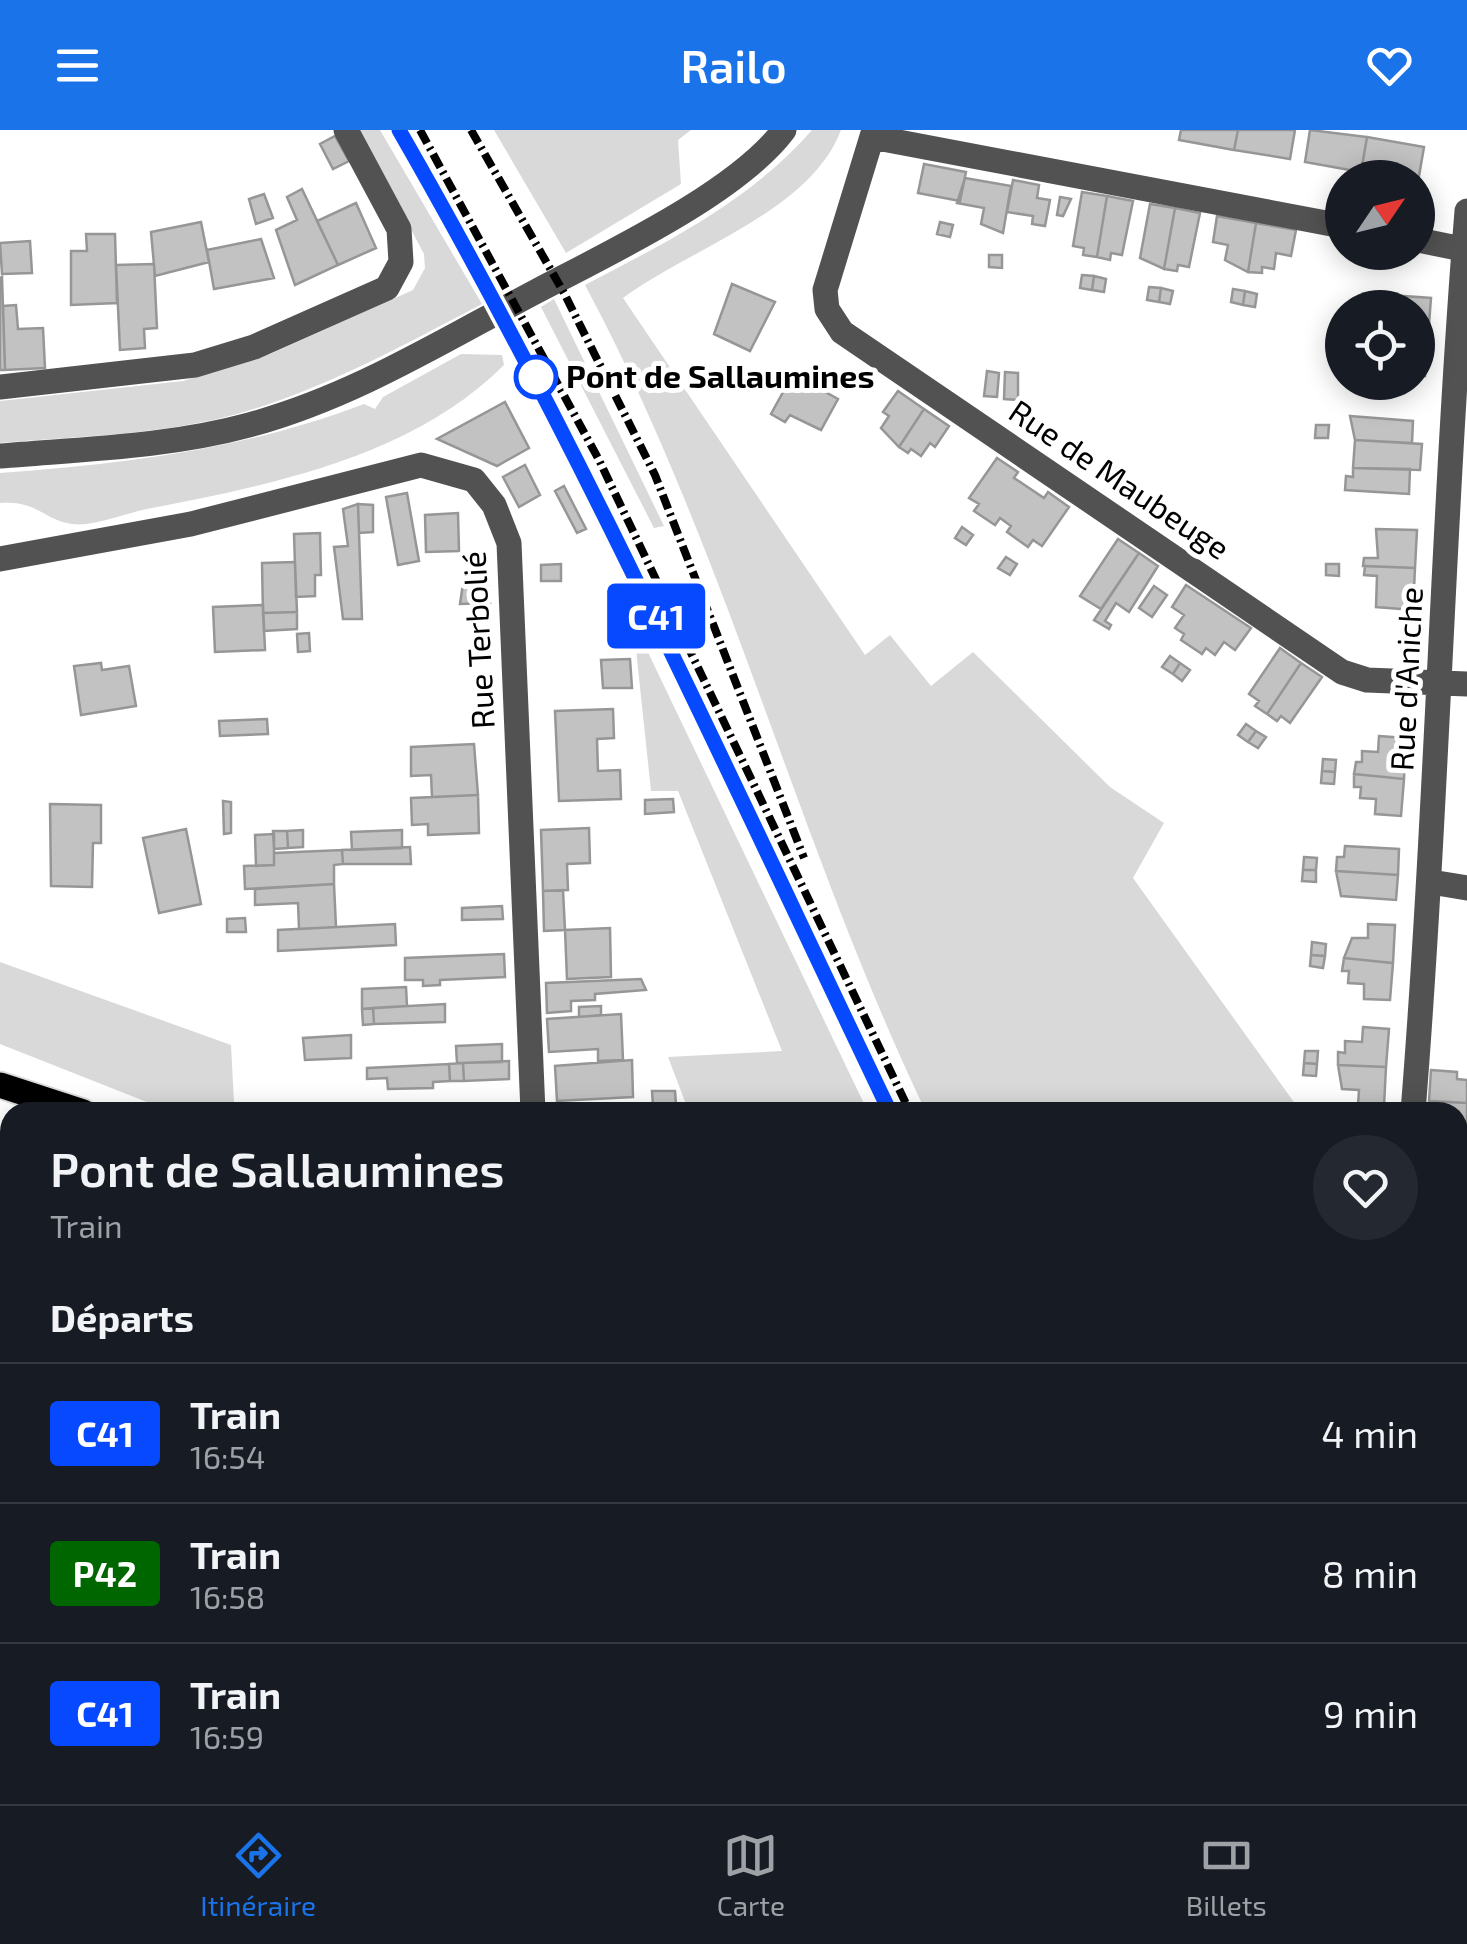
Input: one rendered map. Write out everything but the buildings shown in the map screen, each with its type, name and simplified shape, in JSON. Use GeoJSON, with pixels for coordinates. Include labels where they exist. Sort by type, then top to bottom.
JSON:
{"type":"FeatureCollection","features":[{"type":"Feature","properties":{"kind":"main road"},"geometry":{"type":"LineString","coordinates":[[0,1085],[52,1102]]}},
{"type":"Feature","properties":{"kind":"street"},"geometry":{"type":"LineString","coordinates":[[0,387],[195,365],[254,347],[387,288],[401,262],[398,228],[346,130]]}},
{"type":"Feature","properties":{"kind":"street"},"geometry":{"type":"LineString","coordinates":[[0,456],[159,442],[210,433],[298,411],[354,388],[665,222],[737,172],[784,130]]}},
{"type":"Feature","properties":{"kind":"street"},"geometry":{"type":"LineString","coordinates":[[873,134],[1325,223]]}},
{"type":"Feature","properties":{"kind":"street","name":"Rue de Maubeuge"},"geometry":{"type":"LineString","coordinates":[[873,134],[825,290],[827,308],[842,332],[1342,672],[1367,680],[1467,684]]}},
{"type":"Feature","properties":{"kind":"street","name":"Rue d'Aniche"},"geometry":{"type":"LineString","coordinates":[[1414,1102],[1431,882],[1438,683],[1458,467],[1467,211]]}},
{"type":"Feature","properties":{"kind":"street"},"geometry":{"type":"LineString","coordinates":[[1435,243],[1466,249]]}},
{"type":"Feature","properties":{"kind":"street","name":"Rue Terbolié"},"geometry":{"type":"LineString","coordinates":[[0,559],[190,524],[422,465],[474,480],[494,505],[509,544],[533,1102]]}},
{"type":"Feature","properties":{"kind":"street"},"geometry":{"type":"LineString","coordinates":[[1431,882],[1467,888]]}},
{"type":"Feature","properties":{"kind":"shaded area"},"geometry":{"type":"Polygon","coordinates":[[[358,130],[380,130],[482,304],[335,378],[244,412],[154,430],[0,443],[0,401],[183,381],[270,354],[413,290],[425,268],[424,254],[358,130]]]}},
{"type":"Feature","properties":{"kind":"shaded area"},"geometry":{"type":"Polygon","coordinates":[[[494,130],[691,130],[678,140],[681,184],[566,253],[494,130]]]}},
{"type":"Feature","properties":{"kind":"shaded area"},"geometry":{"type":"Polygon","coordinates":[[[812,130],[841,130],[825,159],[776,206],[623,298],[865,655],[890,635],[931,686],[973,652],[1110,787],[1164,823],[1133,878],[1294,1102],[921,1102],[838,907],[680,488],[585,285],[706,218],[788,155],[812,130]]]}},
{"type":"Feature","properties":{"kind":"shaded area"},"geometry":{"type":"Polygon","coordinates":[[[554,299],[664,526],[654,528],[541,307],[554,299]]]}},
{"type":"Feature","properties":{"kind":"shaded area"},"geometry":{"type":"Polygon","coordinates":[[[461,354],[502,355],[504,365],[467,397],[427,423],[338,462],[242,489],[90,523],[62,522],[23,504],[0,503],[0,473],[185,452],[320,420],[364,404],[375,409],[383,397],[461,354]]]}},
{"type":"Feature","properties":{"kind":"shaded area"},"geometry":{"type":"Polygon","coordinates":[[[633,621],[863,1102],[685,1102],[668,1057],[782,1051],[678,791],[651,791],[633,621]]]}},
{"type":"Feature","properties":{"kind":"shaded area"},"geometry":{"type":"Polygon","coordinates":[[[0,962],[231,1045],[234,1102],[147,1102],[0,1044],[0,962]]]}},
{"type":"Feature","properties":{"kind":"railway"},"geometry":{"type":"LineString","coordinates":[[399,130],[594,493],[885,1102]]}},
{"type":"Feature","properties":{"kind":"railway"},"geometry":{"type":"LineString","coordinates":[[420,130],[599,460],[905,1102]]}},
{"type":"Feature","properties":{"kind":"railway"},"geometry":{"type":"LineString","coordinates":[[471,130],[564,293],[655,475],[804,858]]}},
{"type":"Feature","properties":{"kind":"train","name":"C41"},"geometry":{"type":"LineString","coordinates":[[399,130],[496,300],[582,465],[885,1102]]}},
{"type":"Feature","properties":{"kind":"place","name":"Pont de Sallaumines"},"geometry":{"type":"Point","coordinates":[536,377]}}]}
